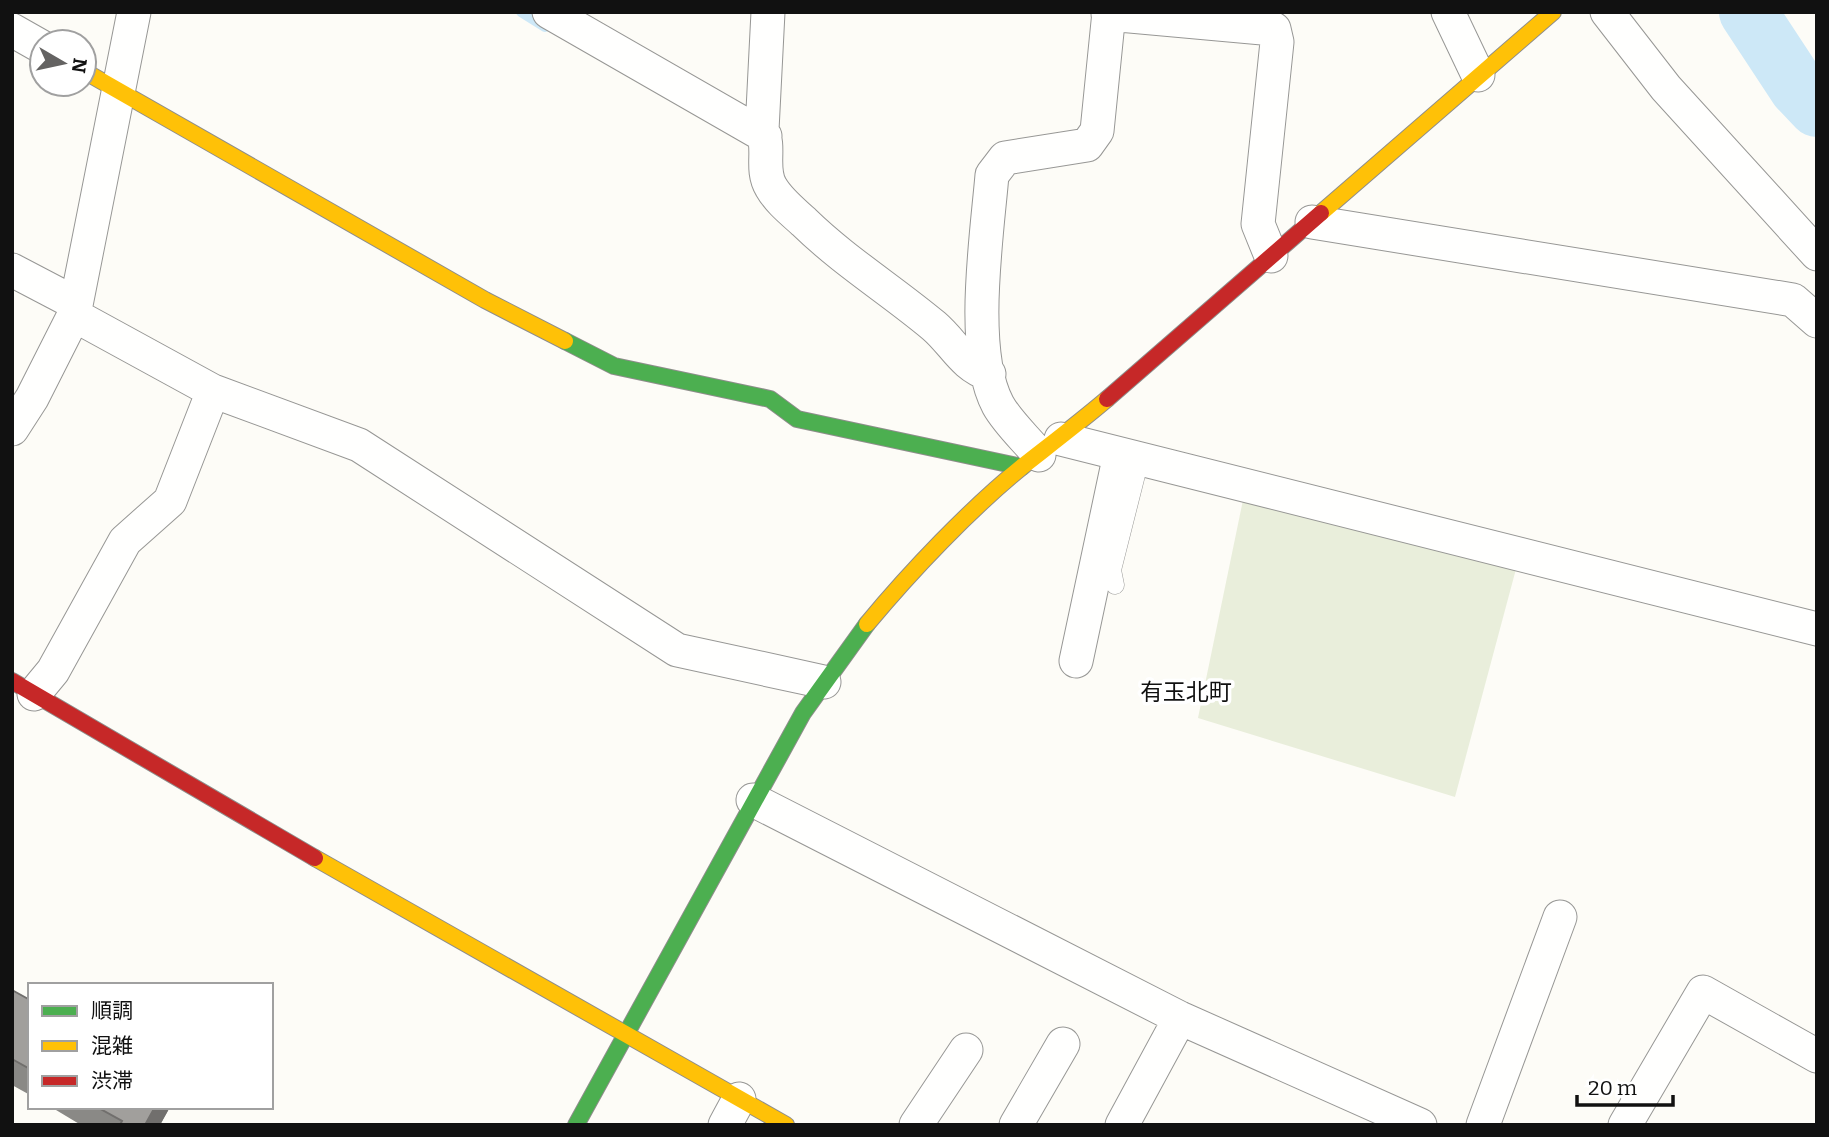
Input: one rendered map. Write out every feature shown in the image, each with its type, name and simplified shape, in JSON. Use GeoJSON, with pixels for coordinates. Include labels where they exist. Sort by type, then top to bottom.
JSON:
{"type":"FeatureCollection","features":[{"type":"Feature","properties":{"kind":"street"},"geometry":{"type":"LineString","coordinates":[[12,429],[32,398],[74,309],[134,12]]}},
{"type":"Feature","properties":{"kind":"street"},"geometry":{"type":"LineString","coordinates":[[549,12],[765,136]]}},
{"type":"Feature","properties":{"kind":"street"},"geometry":{"type":"LineString","coordinates":[[768,12],[762,130],[765,136],[768,182],[782,201],[867,276],[935,327],[973,369],[989,374]]}},
{"type":"Feature","properties":{"kind":"street"},"geometry":{"type":"LineString","coordinates":[[1448,12],[1478,75]]}},
{"type":"Feature","properties":{"kind":"street"},"geometry":{"type":"LineString","coordinates":[[576,1125],[753,800],[824,682],[907,576],[1040,454],[1553,12]]}},
{"type":"Feature","properties":{"kind":"street"},"geometry":{"type":"LineString","coordinates":[[1607,12],[1666,88],[1817,254]]}},
{"type":"Feature","properties":{"kind":"street"},"geometry":{"type":"LineString","coordinates":[[1040,454],[998,406],[989,374],[983,314],[992,175],[1005,158],[1087,145],[1094,138],[1109,13],[1265,20],[1278,58],[1258,224],[1271,256]]}},
{"type":"Feature","properties":{"kind":"street"},"geometry":{"type":"LineString","coordinates":[[12,30],[28,39]]}},
{"type":"Feature","properties":{"kind":"street"},"geometry":{"type":"LineString","coordinates":[[98,79],[485,300],[614,366],[770,399],[797,419],[838,429],[1040,454],[1130,456],[1817,629]]}},
{"type":"Feature","properties":{"kind":"street"},"geometry":{"type":"LineString","coordinates":[[1311,222],[1780,297],[1793,300],[1817,321]]}},
{"type":"Feature","properties":{"kind":"street"},"geometry":{"type":"LineString","coordinates":[[12,270],[213,391],[359,445],[677,650],[824,682]]}},
{"type":"Feature","properties":{"kind":"street"},"geometry":{"type":"LineString","coordinates":[[213,391],[170,501],[125,541],[52,671],[23,688],[459,942],[628,1033],[732,1112],[786,1125]]}},
{"type":"Feature","properties":{"kind":"street"},"geometry":{"type":"LineString","coordinates":[[1076,661],[1130,456]]}},
{"type":"Feature","properties":{"kind":"street"},"geometry":{"type":"LineString","coordinates":[[753,800],[1180,1018],[1420,1125]]}},
{"type":"Feature","properties":{"kind":"street"},"geometry":{"type":"LineString","coordinates":[[1483,1125],[1560,918]]}},
{"type":"Feature","properties":{"kind":"street"},"geometry":{"type":"LineString","coordinates":[[1625,1125],[1703,992],[1817,1056]]}},
{"type":"Feature","properties":{"kind":"street"},"geometry":{"type":"LineString","coordinates":[[1122,1125],[1180,1018]]}},
{"type":"Feature","properties":{"kind":"street"},"geometry":{"type":"LineString","coordinates":[[1016,1125],[1063,1044]]}},
{"type":"Feature","properties":{"kind":"street"},"geometry":{"type":"LineString","coordinates":[[916,1125],[965,1050]]}},
{"type":"Feature","properties":{"kind":"lane"},"geometry":{"type":"LineString","coordinates":[[1115,585],[1112,570],[1130,456]]}},
{"type":"Feature","properties":{"kind":"green space"},"geometry":{"type":"Polygon","coordinates":[[[1243,500],[1516,569],[1455,797],[1198,718],[1243,500]]]}},
{"type":"Feature","properties":{"kind":"building"},"geometry":{"type":"Polygon","coordinates":[[[12,990],[28,999],[28,1068],[12,1059],[12,990]]]}},
{"type":"Feature","properties":{"kind":"building"},"geometry":{"type":"Polygon","coordinates":[[[101,1109],[154,1109],[145,1125],[120,1125],[122,1121],[101,1109]]]}},
{"type":"Feature","properties":{"kind":"waterway"},"geometry":{"type":"LineString","coordinates":[[521,12],[545,27]]}},
{"type":"Feature","properties":{"kind":"waterway"},"geometry":{"type":"LineString","coordinates":[[1748,12],[1798,88],[1817,108]]}},
{"type":"Feature","properties":{"kind":"traffic: fast"},"geometry":{"type":"LineString","coordinates":[[565,341],[614,366],[770,399],[797,419],[1022,467]]}},
{"type":"Feature","properties":{"kind":"traffic: fast"},"geometry":{"type":"LineString","coordinates":[[576,1125],[803,713],[867,624]]}},
{"type":"Feature","properties":{"kind":"traffic: slow"},"geometry":{"type":"LineString","coordinates":[[1321,213],[1553,12]]}},
{"type":"Feature","properties":{"kind":"traffic: slow"},"geometry":{"type":"LineString","coordinates":[[98,79],[485,300],[565,341]]}},
{"type":"Feature","properties":{"kind":"traffic: slow"},"geometry":{"type":"LineString","coordinates":[[867,624],[921,562],[982,502],[1107,399]]}},
{"type":"Feature","properties":{"kind":"traffic: slow"},"geometry":{"type":"LineString","coordinates":[[315,858],[786,1125]]}},
{"type":"Feature","properties":{"kind":"traffic: jam"},"geometry":{"type":"LineString","coordinates":[[1107,399],[1321,213]]}},
{"type":"Feature","properties":{"kind":"traffic: jam"},"geometry":{"type":"LineString","coordinates":[[12,681],[315,858]]}},
{"type":"Feature","properties":{"kind":"district","name":"有玉北町"},"geometry":{"type":"Point","coordinates":[1186,692]}}]}
